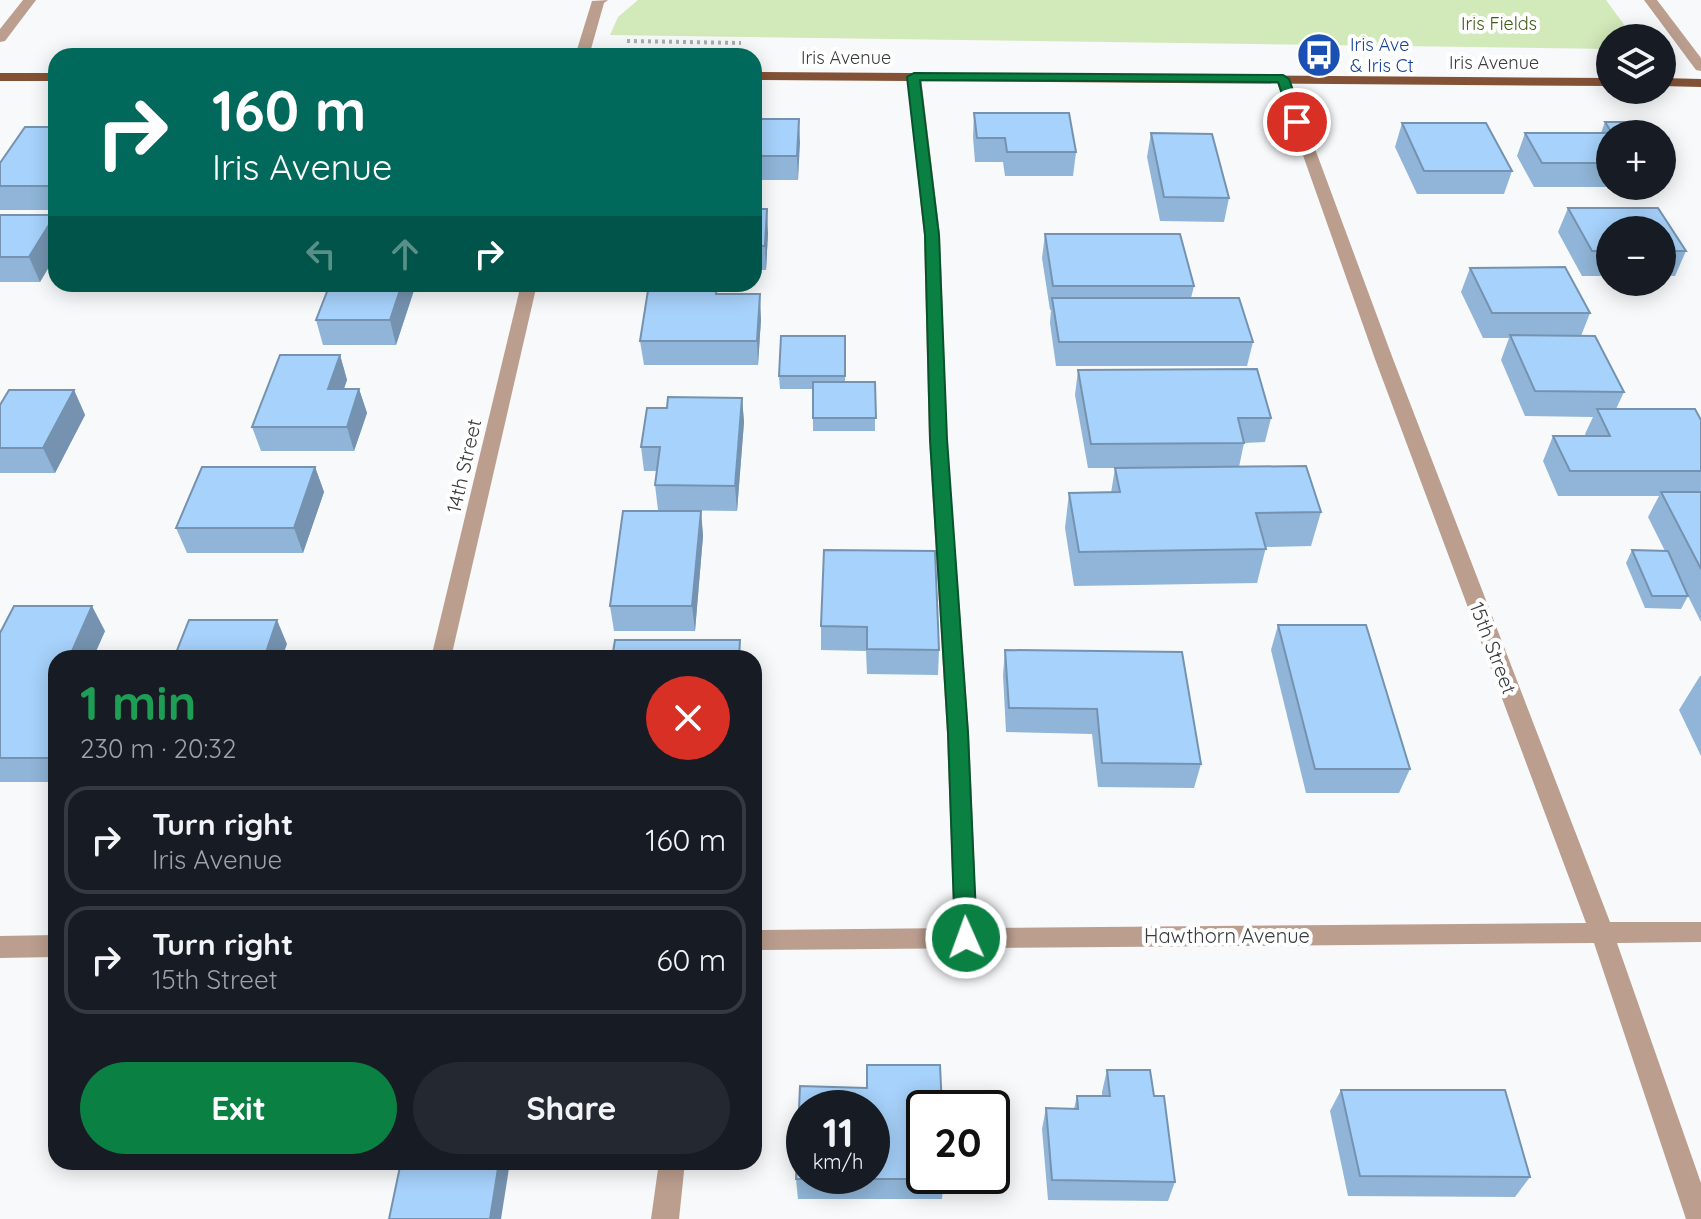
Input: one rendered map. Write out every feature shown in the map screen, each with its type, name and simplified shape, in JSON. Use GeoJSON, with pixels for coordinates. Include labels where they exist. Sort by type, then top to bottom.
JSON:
{"type":"FeatureCollection","features":[{"type":"Feature","properties":{"kind":"main road","name":"Iris Avenue"},"geometry":{"type":"LineString","coordinates":[[762,76],[1596,82]]}},
{"type":"Feature","properties":{"kind":"main road"},"geometry":{"type":"LineString","coordinates":[[0,77],[48,77]]}},
{"type":"Feature","properties":{"kind":"main road"},"geometry":{"type":"LineString","coordinates":[[1676,82],[1701,83]]}},
{"type":"Feature","properties":{"kind":"street"},"geometry":{"type":"LineString","coordinates":[[0,38],[30,0]]}},
{"type":"Feature","properties":{"kind":"street"},"geometry":{"type":"LineString","coordinates":[[584,48],[598,1],[602,0]]}},
{"type":"Feature","properties":{"kind":"street"},"geometry":{"type":"LineString","coordinates":[[1650,0],[1701,67]]}},
{"type":"Feature","properties":{"kind":"street"},"geometry":{"type":"LineString","coordinates":[[914,77],[932,235],[938,439],[958,733],[966,938]]}},
{"type":"Feature","properties":{"kind":"street","name":"15th Street"},"geometry":{"type":"LineString","coordinates":[[1283,79],[1378,344],[1602,933],[1700,1219]]}},
{"type":"Feature","properties":{"kind":"street","name":"14th Street"},"geometry":{"type":"LineString","coordinates":[[443,650],[527,292]]}},
{"type":"Feature","properties":{"kind":"street","name":"Hawthorn Avenue"},"geometry":{"type":"LineString","coordinates":[[762,940],[1701,932]]}},
{"type":"Feature","properties":{"kind":"street"},"geometry":{"type":"LineString","coordinates":[[0,947],[48,946]]}},
{"type":"Feature","properties":{"kind":"street"},"geometry":{"type":"LineString","coordinates":[[665,1219],[671,1170]]}},
{"type":"Feature","properties":{"kind":"green space","name":"Iris Fields"},"geometry":{"type":"Polygon","coordinates":[[[638,0],[1606,0],[1624,24],[1596,24],[1596,49],[610,35],[618,17],[638,0]]]}},
{"type":"Feature","properties":{"kind":"building"},"geometry":{"type":"Polygon","coordinates":[[[974,113],[1069,113],[1076,152],[1007,152],[1005,138],[977,138],[974,113]]]}},
{"type":"Feature","properties":{"kind":"building"},"geometry":{"type":"Polygon","coordinates":[[[762,119],[799,119],[797,156],[762,156],[762,119]]]}},
{"type":"Feature","properties":{"kind":"building"},"geometry":{"type":"Polygon","coordinates":[[[1402,123],[1486,123],[1512,171],[1424,171],[1402,123]]]}},
{"type":"Feature","properties":{"kind":"building"},"geometry":{"type":"Polygon","coordinates":[[[25,127],[48,127],[48,186],[0,186],[0,163],[25,127]]]}},
{"type":"Feature","properties":{"kind":"building"},"geometry":{"type":"Polygon","coordinates":[[[1151,133],[1212,134],[1229,198],[1164,197],[1151,133]]]}},
{"type":"Feature","properties":{"kind":"building"},"geometry":{"type":"Polygon","coordinates":[[[1525,133],[1596,133],[1596,163],[1542,163],[1525,133]]]}},
{"type":"Feature","properties":{"kind":"building"},"geometry":{"type":"Polygon","coordinates":[[[1568,208],[1658,208],[1663,216],[1596,216],[1596,251],[1592,251],[1568,208]]]}},
{"type":"Feature","properties":{"kind":"building"},"geometry":{"type":"Polygon","coordinates":[[[762,209],[767,209],[765,246],[762,246],[762,209]]]}},
{"type":"Feature","properties":{"kind":"building"},"geometry":{"type":"Polygon","coordinates":[[[0,215],[48,215],[48,226],[29,257],[0,257],[0,215]]]}},
{"type":"Feature","properties":{"kind":"building"},"geometry":{"type":"Polygon","coordinates":[[[1045,234],[1180,234],[1194,286],[1053,286],[1045,234]]]}},
{"type":"Feature","properties":{"kind":"building"},"geometry":{"type":"Polygon","coordinates":[[[1676,236],[1686,251],[1676,251],[1676,236]]]}},
{"type":"Feature","properties":{"kind":"building"},"geometry":{"type":"Polygon","coordinates":[[[1565,267],[1590,313],[1492,313],[1470,268],[1565,267]]]}},
{"type":"Feature","properties":{"kind":"building"},"geometry":{"type":"Polygon","coordinates":[[[327,292],[399,292],[390,320],[316,320],[327,292]]]}},
{"type":"Feature","properties":{"kind":"building"},"geometry":{"type":"Polygon","coordinates":[[[648,292],[760,294],[757,341],[640,341],[648,292]]]}},
{"type":"Feature","properties":{"kind":"building"},"geometry":{"type":"Polygon","coordinates":[[[1052,298],[1239,298],[1253,342],[1059,342],[1052,298]]]}},
{"type":"Feature","properties":{"kind":"building"},"geometry":{"type":"Polygon","coordinates":[[[1510,335],[1595,336],[1624,392],[1535,391],[1510,335]]]}},
{"type":"Feature","properties":{"kind":"building"},"geometry":{"type":"Polygon","coordinates":[[[781,336],[845,336],[845,376],[779,376],[781,336]]]}},
{"type":"Feature","properties":{"kind":"building"},"geometry":{"type":"Polygon","coordinates":[[[280,355],[340,355],[328,389],[359,389],[347,427],[252,427],[280,355]]]}},
{"type":"Feature","properties":{"kind":"building"},"geometry":{"type":"Polygon","coordinates":[[[1257,369],[1271,418],[1238,418],[1244,443],[1091,444],[1078,370],[1257,369]]]}},
{"type":"Feature","properties":{"kind":"building"},"geometry":{"type":"Polygon","coordinates":[[[813,382],[875,382],[876,418],[813,418],[813,382]]]}},
{"type":"Feature","properties":{"kind":"building"},"geometry":{"type":"Polygon","coordinates":[[[9,390],[74,390],[43,448],[0,448],[0,405],[9,390]]]}},
{"type":"Feature","properties":{"kind":"building"},"geometry":{"type":"Polygon","coordinates":[[[668,397],[742,398],[735,486],[655,485],[660,447],[641,447],[647,408],[667,408],[668,397]]]}},
{"type":"Feature","properties":{"kind":"building"},"geometry":{"type":"Polygon","coordinates":[[[1597,409],[1695,409],[1701,420],[1701,471],[1570,471],[1553,436],[1610,436],[1597,409]]]}},
{"type":"Feature","properties":{"kind":"building"},"geometry":{"type":"Polygon","coordinates":[[[1306,466],[1321,512],[1256,513],[1266,549],[1079,552],[1069,493],[1120,492],[1115,468],[1306,466]]]}},
{"type":"Feature","properties":{"kind":"building"},"geometry":{"type":"Polygon","coordinates":[[[202,467],[315,467],[294,528],[176,528],[202,467]]]}},
{"type":"Feature","properties":{"kind":"building"},"geometry":{"type":"Polygon","coordinates":[[[1661,492],[1701,492],[1701,569],[1661,492]]]}},
{"type":"Feature","properties":{"kind":"building"},"geometry":{"type":"Polygon","coordinates":[[[623,511],[701,511],[692,606],[610,606],[623,511]]]}},
{"type":"Feature","properties":{"kind":"building"},"geometry":{"type":"Polygon","coordinates":[[[824,550],[935,551],[939,650],[867,649],[867,627],[821,626],[824,550]]]}},
{"type":"Feature","properties":{"kind":"building"},"geometry":{"type":"Polygon","coordinates":[[[1632,550],[1668,551],[1688,596],[1652,596],[1632,550]]]}},
{"type":"Feature","properties":{"kind":"building"},"geometry":{"type":"Polygon","coordinates":[[[14,606],[92,606],[73,650],[48,650],[48,758],[0,758],[0,633],[14,606]]]}},
{"type":"Feature","properties":{"kind":"building"},"geometry":{"type":"Polygon","coordinates":[[[189,620],[277,620],[267,650],[177,650],[189,620]]]}},
{"type":"Feature","properties":{"kind":"building"},"geometry":{"type":"Polygon","coordinates":[[[1278,625],[1366,625],[1410,769],[1315,769],[1278,625]]]}},
{"type":"Feature","properties":{"kind":"building"},"geometry":{"type":"Polygon","coordinates":[[[615,640],[740,640],[739,650],[613,650],[615,640]]]}},
{"type":"Feature","properties":{"kind":"building"},"geometry":{"type":"Polygon","coordinates":[[[1005,650],[1182,652],[1201,764],[1102,763],[1097,709],[1009,708],[1005,650]]]}},
{"type":"Feature","properties":{"kind":"building"},"geometry":{"type":"Polygon","coordinates":[[[867,1065],[940,1065],[941,1090],[906,1090],[906,1179],[890,1179],[890,1090],[800,1090],[800,1086],[867,1088],[867,1065]]]}},
{"type":"Feature","properties":{"kind":"building"},"geometry":{"type":"Polygon","coordinates":[[[1107,1070],[1150,1070],[1154,1096],[1164,1096],[1175,1182],[1052,1180],[1046,1108],[1078,1109],[1077,1096],[1110,1096],[1107,1070]]]}},
{"type":"Feature","properties":{"kind":"building"},"geometry":{"type":"Polygon","coordinates":[[[1341,1090],[1505,1090],[1530,1177],[1360,1176],[1341,1090]]]}},
{"type":"Feature","properties":{"kind":"building"},"geometry":{"type":"Polygon","coordinates":[[[399,1170],[498,1170],[490,1219],[389,1219],[399,1170]]]}},
{"type":"Feature","properties":{"kind":"place","name":"Iris Ave & Iris Ct"},"geometry":{"type":"Point","coordinates":[1319,55]}},
{"type":"Feature","properties":{"kind":"route"},"geometry":{"type":"LineString","coordinates":[[966,938],[958,733],[938,439],[932,235],[914,77],[1283,79],[1297,122]]}}]}
